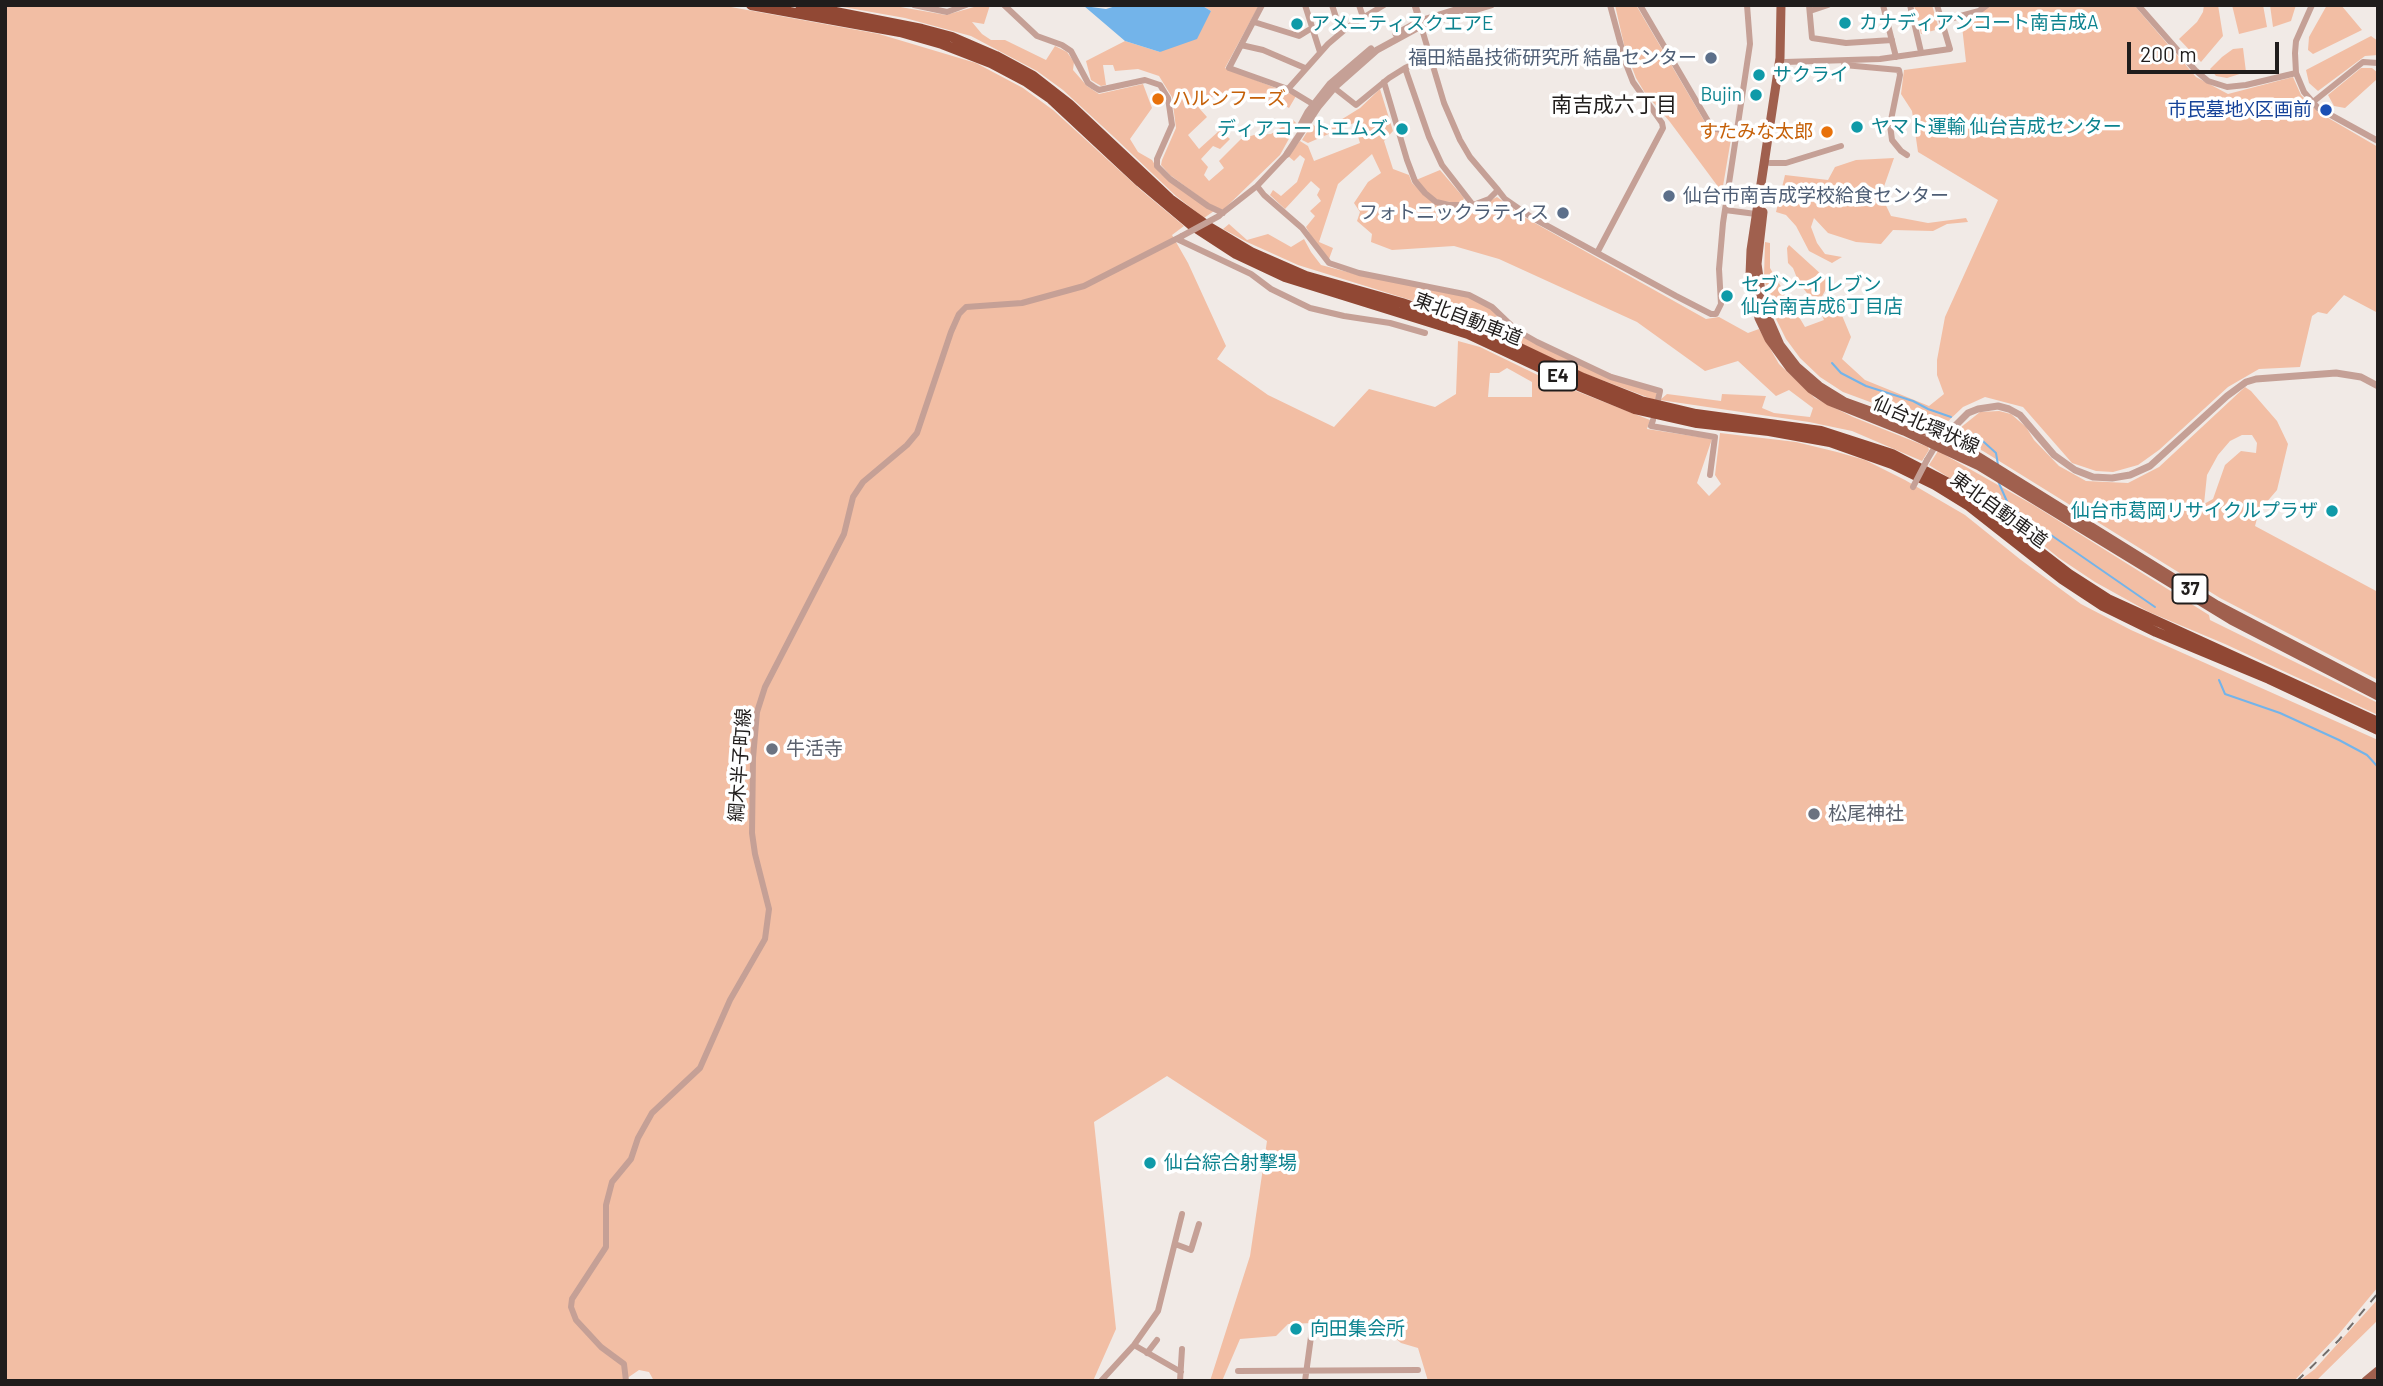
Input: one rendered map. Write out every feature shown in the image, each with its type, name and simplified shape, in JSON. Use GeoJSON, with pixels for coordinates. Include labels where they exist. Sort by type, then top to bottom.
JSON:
{"type":"FeatureCollection","features":[{"type":"Feature","properties":{"kind":"highway","name":"東北自動車道"},"geometry":{"type":"LineString","coordinates":[[751,5],[900,32],[942,44],[990,63],[1025,81],[1051,99],[1159,200],[1190,224],[1242,257],[1286,277],[1468,334],[1635,409],[1697,423],[1769,431],[1830,442],[1892,464],[1935,485],[1969,506],[2062,579],[2103,606],[2378,730]]}},
{"type":"Feature","properties":{"kind":"highway","name":"東北自動車道"},"geometry":{"type":"LineString","coordinates":[[800,5],[922,29],[952,37],[996,55],[1033,76],[1069,104],[1162,192],[1209,227],[1251,252],[1306,276],[1462,322],[1583,378],[1641,401],[1696,414],[1821,431],[1892,454],[1956,487],[2069,574],[2108,599],[2378,722]]}},
{"type":"Feature","properties":{"kind":"main road","name":"仙台北環状線"},"geometry":{"type":"LineString","coordinates":[[1781,5],[1780,58],[1751,250],[1751,286],[1759,318],[1782,359],[1804,383],[1829,401],[1939,442]]}},
{"type":"Feature","properties":{"kind":"main road","name":"仙台北環状線"},"geometry":{"type":"LineString","coordinates":[[1787,5],[1785,62],[1758,249],[1757,279],[1763,306],[1780,345],[1808,377],[1829,393],[1845,402],[1899,420],[1979,461],[2231,620],[2378,696]]}},
{"type":"Feature","properties":{"kind":"main road","name":"仙台北環状線"},"geometry":{"type":"LineString","coordinates":[[2011,481],[2217,605],[2378,690]]}},
{"type":"Feature","properties":{"kind":"main road"},"geometry":{"type":"LineString","coordinates":[[2366,1381],[2378,1371]]}},
{"type":"Feature","properties":{"kind":"street"},"geometry":{"type":"LineString","coordinates":[[914,5],[947,12],[966,5]]}},
{"type":"Feature","properties":{"kind":"street"},"geometry":{"type":"LineString","coordinates":[[1004,5],[1037,36],[1067,48],[1088,83],[1094,87],[1100,90],[1144,80],[1160,85],[1166,92],[1172,125],[1157,159],[1157,166],[1221,214]]}},
{"type":"Feature","properties":{"kind":"street"},"geometry":{"type":"LineString","coordinates":[[1262,5],[1230,68],[1287,89],[1315,106]]}},
{"type":"Feature","properties":{"kind":"street"},"geometry":{"type":"LineString","coordinates":[[1305,5],[1320,52]]}},
{"type":"Feature","properties":{"kind":"street"},"geometry":{"type":"LineString","coordinates":[[1332,5],[1341,33]]}},
{"type":"Feature","properties":{"kind":"street"},"geometry":{"type":"LineString","coordinates":[[1359,5],[1363,17]]}},
{"type":"Feature","properties":{"kind":"street"},"geometry":{"type":"LineString","coordinates":[[1287,89],[1341,33],[1384,5]]}},
{"type":"Feature","properties":{"kind":"street"},"geometry":{"type":"LineString","coordinates":[[1415,5],[1444,103],[1460,140],[1470,157],[1505,199],[1531,217],[1711,314],[1716,314],[1721,304],[1719,268],[1725,210],[1750,44],[1747,5]]}},
{"type":"Feature","properties":{"kind":"street"},"geometry":{"type":"LineString","coordinates":[[1180,237],[1221,214],[1257,186],[1287,154],[1315,106],[1332,86],[1377,50],[1420,24],[1471,5]]}},
{"type":"Feature","properties":{"kind":"street"},"geometry":{"type":"LineString","coordinates":[[1420,24],[1491,5]]}},
{"type":"Feature","properties":{"kind":"street"},"geometry":{"type":"LineString","coordinates":[[1597,253],[1663,128],[1633,82],[1610,5]]}},
{"type":"Feature","properties":{"kind":"street"},"geometry":{"type":"LineString","coordinates":[[1640,5],[1712,128],[1736,133]]}},
{"type":"Feature","properties":{"kind":"street"},"geometry":{"type":"LineString","coordinates":[[1828,5],[1809,8],[1812,38],[1846,43],[1892,40]]}},
{"type":"Feature","properties":{"kind":"street"},"geometry":{"type":"LineString","coordinates":[[1883,5],[1896,57]]}},
{"type":"Feature","properties":{"kind":"street"},"geometry":{"type":"LineString","coordinates":[[1910,5],[1921,52]]}},
{"type":"Feature","properties":{"kind":"street"},"geometry":{"type":"LineString","coordinates":[[1785,62],[1896,57],[1950,48],[1937,5]]}},
{"type":"Feature","properties":{"kind":"street"},"geometry":{"type":"LineString","coordinates":[[1966,5],[1969,13]]}},
{"type":"Feature","properties":{"kind":"street"},"geometry":{"type":"LineString","coordinates":[[1942,21],[1979,11],[1987,5]]}},
{"type":"Feature","properties":{"kind":"street"},"geometry":{"type":"LineString","coordinates":[[2138,5],[2195,70],[2208,81],[2227,87],[2296,73]]}},
{"type":"Feature","properties":{"kind":"street"},"geometry":{"type":"LineString","coordinates":[[2312,5],[2296,41],[2296,73],[2304,92],[2318,108],[2378,141]]}},
{"type":"Feature","properties":{"kind":"street"},"geometry":{"type":"LineString","coordinates":[[1254,22],[1299,36],[1312,28]]}},
{"type":"Feature","properties":{"kind":"street"},"geometry":{"type":"LineString","coordinates":[[1241,45],[1305,68]]}},
{"type":"Feature","properties":{"kind":"street"},"geometry":{"type":"LineString","coordinates":[[1332,86],[1356,106],[1405,68],[1431,56]]}},
{"type":"Feature","properties":{"kind":"street"},"geometry":{"type":"LineString","coordinates":[[1830,61],[1899,70],[1890,125],[1892,140],[1907,155]]}},
{"type":"Feature","properties":{"kind":"street"},"geometry":{"type":"LineString","coordinates":[[2313,102],[2363,62],[2378,63]]}},
{"type":"Feature","properties":{"kind":"street"},"geometry":{"type":"LineString","coordinates":[[1405,68],[1429,137],[1442,165],[1473,205]]}},
{"type":"Feature","properties":{"kind":"street"},"geometry":{"type":"LineString","coordinates":[[1384,82],[1415,181],[1436,202],[1473,205],[1489,200],[1498,190]]}},
{"type":"Feature","properties":{"kind":"street"},"geometry":{"type":"LineString","coordinates":[[1770,163],[1786,163],[1841,146]]}},
{"type":"Feature","properties":{"kind":"street"},"geometry":{"type":"LineString","coordinates":[[1257,186],[1302,228],[1329,263],[1359,273],[1469,295],[1492,307],[1516,330],[1537,342],[1611,377],[1660,391],[1658,400]]}},
{"type":"Feature","properties":{"kind":"street"},"geometry":{"type":"LineString","coordinates":[[1725,210],[1756,214]]}},
{"type":"Feature","properties":{"kind":"street"},"geometry":{"type":"LineString","coordinates":[[1180,237],[1310,308],[1425,332]]}},
{"type":"Feature","properties":{"kind":"street","name":"綱木半子町線"},"geometry":{"type":"LineString","coordinates":[[626,1381],[624,1364],[601,1347],[576,1320],[571,1307],[572,1299],[606,1247],[606,1205],[612,1182],[631,1159],[638,1138],[652,1113],[700,1068],[734,994],[765,939],[769,909],[752,833],[757,712],[765,687],[844,534],[853,497],[863,482],[907,445],[917,433],[951,332],[966,306],[1022,303],[1084,286],[1180,237]]}},
{"type":"Feature","properties":{"kind":"street"},"geometry":{"type":"LineString","coordinates":[[1913,487],[1939,442],[1968,414],[1978,409],[1998,406],[2020,415],[2054,455],[2075,470],[2093,477],[2112,478],[2130,475],[2150,466],[2246,382],[2336,373],[2361,377],[2378,386]]}},
{"type":"Feature","properties":{"kind":"street"},"geometry":{"type":"LineString","coordinates":[[1653,420],[1651,426],[1715,437],[1710,475]]}},
{"type":"Feature","properties":{"kind":"street"},"geometry":{"type":"LineString","coordinates":[[1101,1381],[1134,1345],[1158,1311],[1182,1214]]}},
{"type":"Feature","properties":{"kind":"street"},"geometry":{"type":"LineString","coordinates":[[1175,1244],[1191,1250],[1199,1224]]}},
{"type":"Feature","properties":{"kind":"street"},"geometry":{"type":"LineString","coordinates":[[1305,1381],[1313,1322]]}},
{"type":"Feature","properties":{"kind":"street"},"geometry":{"type":"LineString","coordinates":[[1147,1353],[1157,1340]]}},
{"type":"Feature","properties":{"kind":"street"},"geometry":{"type":"LineString","coordinates":[[1134,1345],[1181,1372]]}},
{"type":"Feature","properties":{"kind":"street"},"geometry":{"type":"LineString","coordinates":[[1181,1381],[1182,1349]]}},
{"type":"Feature","properties":{"kind":"street"},"geometry":{"type":"LineString","coordinates":[[1165,1362],[1168,1354]]}},
{"type":"Feature","properties":{"kind":"street"},"geometry":{"type":"LineString","coordinates":[[1398,1370],[1398,1381]]}},
{"type":"Feature","properties":{"kind":"street"},"geometry":{"type":"LineString","coordinates":[[1238,1371],[1418,1370]]}},
{"type":"Feature","properties":{"kind":"shaded area"},"geometry":{"type":"Polygon","coordinates":[[[5,5],[720,5],[879,34],[976,63],[1023,88],[1053,110],[1184,226],[1172,235],[1188,263],[1226,346],[1217,359],[1268,395],[1334,427],[1369,389],[1435,407],[1456,394],[1458,341],[1480,347],[1548,380],[1650,420],[1647,429],[1712,439],[1697,483],[1709,496],[1721,484],[1715,475],[1720,433],[1796,442],[1865,460],[1965,515],[2081,604],[2131,630],[2378,740],[2378,1287],[2338,1335],[2294,1381],[1428,1381],[1418,1348],[1401,1343],[1388,1332],[1338,1322],[1288,1324],[1276,1336],[1240,1339],[1222,1381],[1210,1381],[1250,1256],[1267,1141],[1167,1076],[1094,1122],[1116,1329],[1093,1381],[654,1381],[649,1372],[639,1370],[623,1381],[5,1381],[5,5]],[[1507,368],[1499,373],[1490,373],[1488,397],[1532,397],[1532,382],[1507,368]]]}},
{"type":"Feature","properties":{"kind":"shaded area"},"geometry":{"type":"Polygon","coordinates":[[[832,5],[889,5],[946,15],[990,5],[984,24],[972,22],[991,40],[1005,40],[1046,60],[1055,46],[1067,52],[1074,62],[1073,70],[1087,86],[1099,94],[1143,84],[1152,108],[1130,139],[1138,152],[1152,160],[1160,173],[1214,211],[1204,218],[1176,196],[1063,90],[1037,71],[971,36],[905,18],[832,5]]]}},
{"type":"Feature","properties":{"kind":"shaded area"},"geometry":{"type":"Polygon","coordinates":[[[1201,5],[1259,5],[1225,68],[1296,96],[1289,108],[1271,98],[1267,103],[1245,92],[1234,91],[1215,95],[1199,108],[1207,117],[1188,135],[1199,149],[1220,130],[1230,139],[1220,149],[1213,146],[1201,159],[1208,167],[1204,175],[1209,181],[1224,168],[1219,161],[1241,139],[1271,134],[1293,120],[1297,124],[1280,155],[1223,210],[1209,204],[1161,165],[1176,128],[1172,97],[1159,76],[1138,69],[1115,71],[1113,65],[1103,65],[1106,85],[1101,86],[1091,80],[1086,61],[1125,41],[1160,52],[1211,11],[1201,5]]]}},
{"type":"Feature","properties":{"kind":"shaded area"},"geometry":{"type":"Polygon","coordinates":[[[1615,5],[1636,5],[1709,129],[1727,134],[1731,139],[1722,192],[1636,78],[1625,49],[1615,5]]]}},
{"type":"Feature","properties":{"kind":"shaded area"},"geometry":{"type":"Polygon","coordinates":[[[1914,5],[1932,5],[1939,29],[1921,34],[1914,5]]]}},
{"type":"Feature","properties":{"kind":"shaded area"},"geometry":{"type":"Polygon","coordinates":[[[1991,5],[2134,5],[2196,77],[2228,94],[2293,77],[2301,95],[2318,112],[2378,147],[2378,313],[2344,295],[2327,314],[2318,312],[2312,316],[2300,367],[2259,369],[2228,387],[2159,450],[2138,465],[2113,472],[2096,471],[2072,463],[2023,407],[1985,397],[1963,407],[1943,426],[1938,427],[1843,392],[1820,377],[1800,358],[1786,339],[1771,309],[1764,277],[1765,242],[1770,243],[1770,268],[1805,327],[1824,320],[1821,313],[1829,301],[1841,313],[1851,337],[1842,359],[1865,380],[1929,406],[1944,394],[1937,375],[1937,360],[1945,317],[1998,200],[1918,152],[1912,111],[1901,94],[1904,70],[1966,62],[1962,26],[1991,5]]]}},
{"type":"Feature","properties":{"kind":"shaded area"},"geometry":{"type":"Polygon","coordinates":[[[2204,5],[2218,5],[2223,36],[2201,62],[2179,39],[2197,22],[2204,5]]]}},
{"type":"Feature","properties":{"kind":"shaded area"},"geometry":{"type":"Polygon","coordinates":[[[2232,5],[2263,5],[2267,27],[2239,34],[2232,5]]]}},
{"type":"Feature","properties":{"kind":"shaded area"},"geometry":{"type":"Polygon","coordinates":[[[2270,5],[2296,5],[2291,21],[2273,27],[2270,5]]]}},
{"type":"Feature","properties":{"kind":"shaded area"},"geometry":{"type":"Polygon","coordinates":[[[2327,5],[2341,5],[2362,30],[2313,54],[2308,50],[2309,37],[2327,5]]]}},
{"type":"Feature","properties":{"kind":"shaded area"},"geometry":{"type":"Polygon","coordinates":[[[2371,36],[2378,41],[2378,55],[2365,56],[2318,91],[2309,83],[2306,70],[2371,36]]]}},
{"type":"Feature","properties":{"kind":"shaded area"},"geometry":{"type":"Polygon","coordinates":[[[2243,48],[2246,72],[2227,78],[2216,76],[2210,69],[2233,49],[2243,48]]]}},
{"type":"Feature","properties":{"kind":"shaded area"},"geometry":{"type":"Polygon","coordinates":[[[2361,68],[2372,68],[2378,73],[2376,80],[2345,108],[2334,106],[2328,95],[2361,68]]]}},
{"type":"Feature","properties":{"kind":"shaded area"},"geometry":{"type":"Polygon","coordinates":[[[1380,89],[1393,131],[1384,141],[1393,169],[1409,175],[1412,183],[1435,204],[1454,208],[1497,197],[1524,217],[1706,319],[1719,317],[1748,333],[1759,329],[1779,364],[1815,398],[1853,417],[1928,447],[1929,450],[1922,461],[1852,431],[1660,400],[1667,394],[1721,401],[1722,394],[1766,396],[1762,408],[1774,413],[1810,417],[1813,408],[1789,390],[1776,396],[1738,361],[1705,371],[1637,322],[1499,259],[1454,246],[1392,250],[1371,242],[1372,234],[1357,221],[1360,212],[1354,203],[1368,182],[1381,173],[1372,154],[1338,184],[1319,242],[1333,248],[1329,259],[1318,248],[1306,227],[1315,216],[1310,211],[1321,201],[1317,195],[1320,189],[1311,181],[1285,209],[1270,195],[1273,190],[1281,196],[1297,182],[1305,159],[1300,155],[1294,161],[1288,156],[1300,141],[1308,146],[1314,161],[1360,143],[1354,123],[1308,143],[1302,140],[1312,124],[1321,130],[1331,126],[1360,108],[1380,89]]]}},
{"type":"Feature","properties":{"kind":"shaded area"},"geometry":{"type":"Polygon","coordinates":[[[1894,158],[1881,195],[1891,216],[1928,223],[1966,218],[1968,222],[1947,224],[1933,231],[1893,230],[1881,244],[1856,242],[1828,233],[1814,218],[1811,227],[1817,243],[1825,254],[1842,257],[1832,263],[1809,251],[1796,226],[1786,215],[1776,212],[1785,175],[1828,180],[1835,167],[1856,160],[1894,158]]]}},
{"type":"Feature","properties":{"kind":"shaded area"},"geometry":{"type":"Polygon","coordinates":[[[1440,170],[1464,198],[1462,203],[1440,201],[1431,196],[1416,180],[1440,170]]]}},
{"type":"Feature","properties":{"kind":"shaded area"},"geometry":{"type":"Polygon","coordinates":[[[1229,224],[1247,240],[1268,234],[1291,247],[1304,239],[1321,265],[1465,295],[1561,354],[1654,391],[1657,394],[1655,400],[1583,373],[1465,317],[1298,265],[1223,229],[1229,224]]]}},
{"type":"Feature","properties":{"kind":"shaded area"},"geometry":{"type":"Polygon","coordinates":[[[1789,245],[1831,280],[1820,300],[1814,302],[1799,283],[1788,263],[1789,245]]]}},
{"type":"Feature","properties":{"kind":"shaded area"},"geometry":{"type":"Polygon","coordinates":[[[2245,387],[2251,391],[2277,421],[2288,444],[2277,490],[2259,511],[2255,526],[2378,592],[2378,680],[2220,598],[1983,451],[1958,439],[1958,433],[1955,432],[1980,412],[1999,411],[2011,414],[2026,427],[2034,440],[2059,466],[2086,481],[2128,483],[2159,467],[2245,387]],[[2242,435],[2230,441],[2218,455],[2207,475],[2204,504],[2213,499],[2225,465],[2241,451],[2256,453],[2257,443],[2252,435],[2242,435]]]}},
{"type":"Feature","properties":{"kind":"shaded area"},"geometry":{"type":"Polygon","coordinates":[[[1938,451],[2035,506],[2209,615],[2210,620],[2378,703],[2378,715],[2149,612],[2095,582],[2059,558],[2000,510],[1929,465],[1938,451]]]}},
{"type":"Feature","properties":{"kind":"shaded area"},"geometry":{"type":"Polygon","coordinates":[[[2378,1299],[2378,1320],[2318,1379],[2299,1381],[2315,1369],[2378,1299]]]}},
{"type":"Feature","properties":{"kind":"water"},"geometry":{"type":"Polygon","coordinates":[[[1119,5],[1201,5],[1211,11],[1197,39],[1160,52],[1125,41],[1084,6],[1106,9],[1119,5]]]}},
{"type":"Feature","properties":{"kind":"waterway"},"geometry":{"type":"LineString","coordinates":[[1832,363],[1841,373],[1866,386],[1951,417]]}},
{"type":"Feature","properties":{"kind":"waterway"},"geometry":{"type":"LineString","coordinates":[[1975,434],[1996,453],[1998,465]]}},
{"type":"Feature","properties":{"kind":"waterway"},"geometry":{"type":"LineString","coordinates":[[1998,481],[2009,506],[2155,607]]}},
{"type":"Feature","properties":{"kind":"waterway"},"geometry":{"type":"LineString","coordinates":[[2219,680],[2225,694],[2280,713],[2339,740],[2367,755],[2378,767]]}},
{"type":"Feature","properties":{"kind":"railway"},"geometry":{"type":"LineString","coordinates":[[2297,1381],[2339,1340],[2378,1293]]}},
{"type":"Feature","properties":{"kind":"place","name":"カナディアンコート南吉成A"},"geometry":{"type":"Point","coordinates":[1845,23]}},
{"type":"Feature","properties":{"kind":"place","name":"アメニティスクエアE"},"geometry":{"type":"Point","coordinates":[1297,24]}},
{"type":"Feature","properties":{"kind":"place","name":"福田結晶技術研究所 結晶センター"},"geometry":{"type":"Point","coordinates":[1711,58]}},
{"type":"Feature","properties":{"kind":"place","name":"サクライ"},"geometry":{"type":"Point","coordinates":[1759,75]}},
{"type":"Feature","properties":{"kind":"place","name":"Bujin"},"geometry":{"type":"Point","coordinates":[1756,95]}},
{"type":"Feature","properties":{"kind":"place","name":"ハルンフーズ"},"geometry":{"type":"Point","coordinates":[1158,99]}},
{"type":"Feature","properties":{"kind":"place","name":"市民墓地X区画前"},"geometry":{"type":"Point","coordinates":[2326,110]}},
{"type":"Feature","properties":{"kind":"place","name":"ヤマト運輸 仙台吉成センター"},"geometry":{"type":"Point","coordinates":[1857,127]}},
{"type":"Feature","properties":{"kind":"place","name":"ディアコートエムズ"},"geometry":{"type":"Point","coordinates":[1402,129]}},
{"type":"Feature","properties":{"kind":"place","name":"すたみな太郎"},"geometry":{"type":"Point","coordinates":[1827,132]}},
{"type":"Feature","properties":{"kind":"place","name":"仙台市南吉成学校給食センター"},"geometry":{"type":"Point","coordinates":[1669,196]}},
{"type":"Feature","properties":{"kind":"place","name":"フォトニックラティス"},"geometry":{"type":"Point","coordinates":[1563,213]}},
{"type":"Feature","properties":{"kind":"place","name":"セブン-イレブン 仙台南吉成6丁目店"},"geometry":{"type":"Point","coordinates":[1727,296]}},
{"type":"Feature","properties":{"kind":"place","name":"仙台市葛岡リサイクルプラザ"},"geometry":{"type":"Point","coordinates":[2332,511]}},
{"type":"Feature","properties":{"kind":"place","name":"牛活寺"},"geometry":{"type":"Point","coordinates":[772,749]}},
{"type":"Feature","properties":{"kind":"place","name":"松尾神社"},"geometry":{"type":"Point","coordinates":[1814,814]}},
{"type":"Feature","properties":{"kind":"place","name":"仙台綜合射撃場"},"geometry":{"type":"Point","coordinates":[1150,1163]}},
{"type":"Feature","properties":{"kind":"place","name":"向田集会所"},"geometry":{"type":"Point","coordinates":[1296,1329]}},
{"type":"Feature","properties":{"kind":"district","name":"南吉成六丁目"},"geometry":{"type":"Point","coordinates":[1614,105]}}]}
